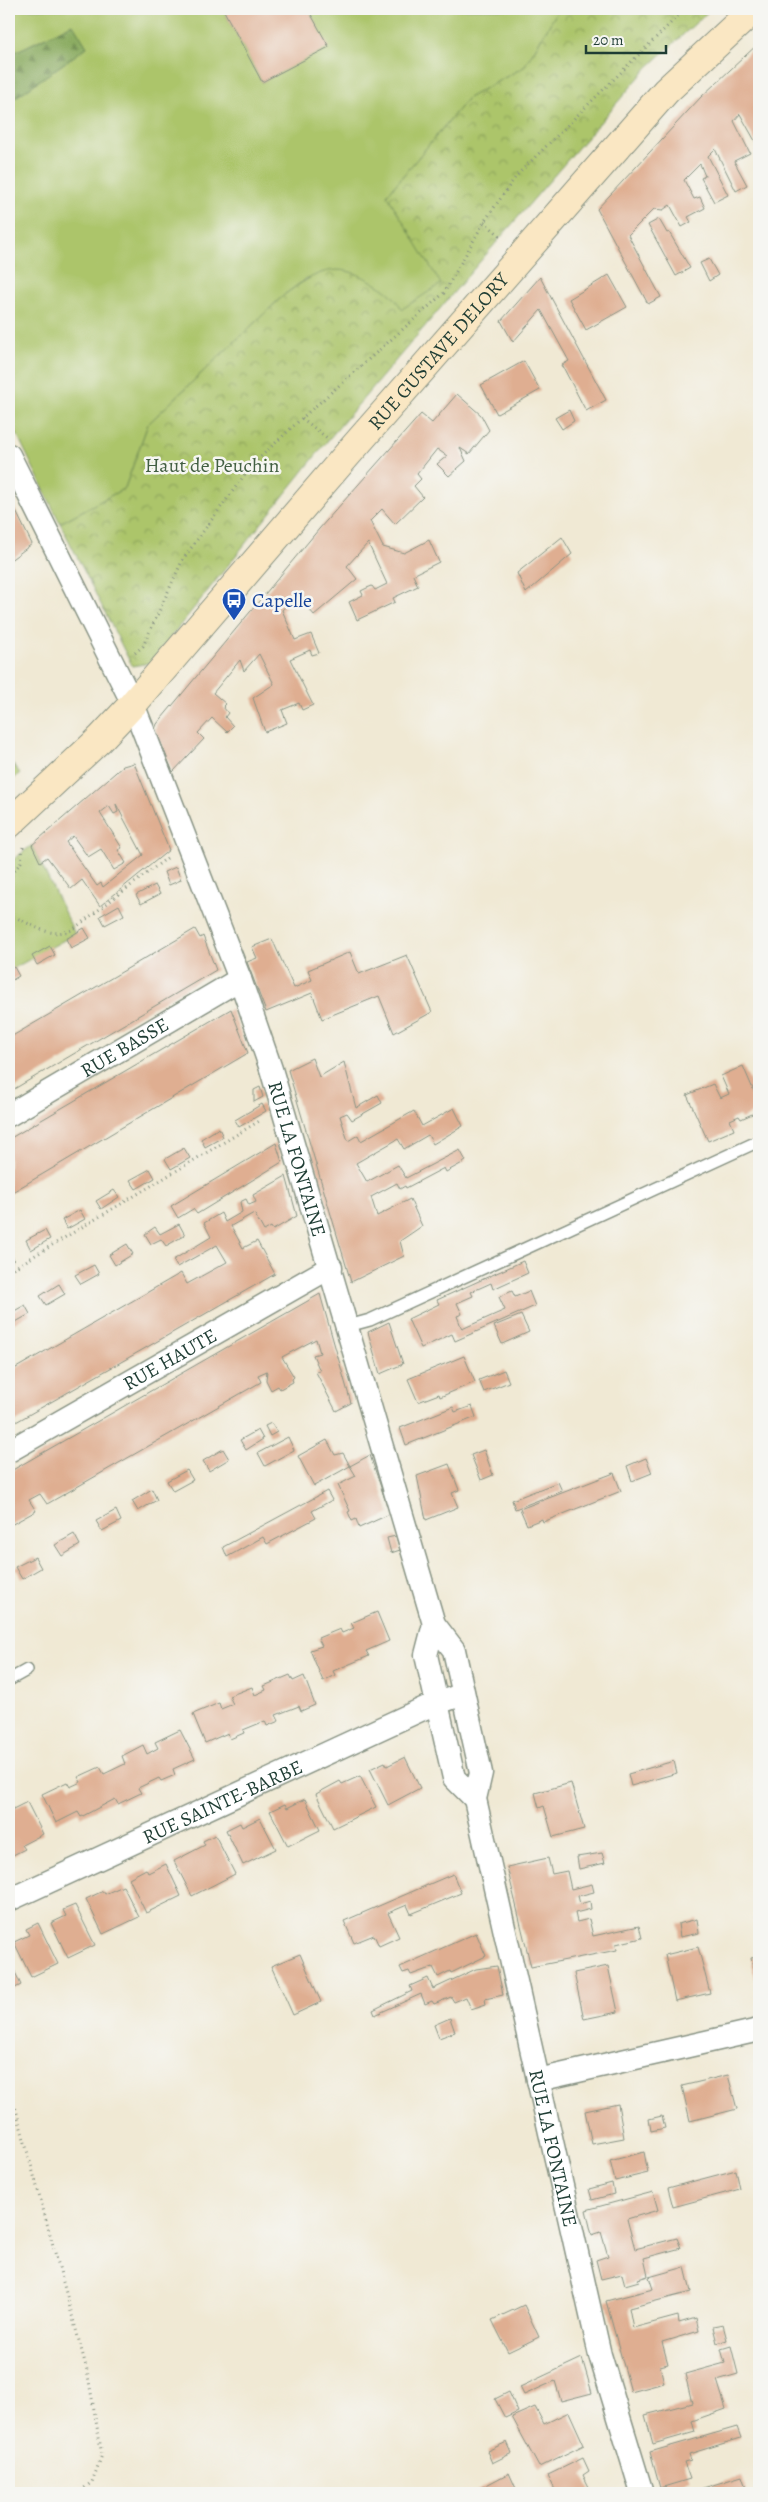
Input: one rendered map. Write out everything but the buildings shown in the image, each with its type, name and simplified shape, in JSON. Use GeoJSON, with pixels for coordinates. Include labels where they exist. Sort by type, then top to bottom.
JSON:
{"type":"FeatureCollection","features":[{"type":"Feature","properties":{"kind":"main road","name":"RUE GUSTAVE DELORY"},"geometry":{"type":"LineString","coordinates":[[9,824],[100,740],[133,704],[341,462],[666,91],[754,9]]}},
{"type":"Feature","properties":{"kind":"street","name":"RUE LA FONTAINE"},"geometry":{"type":"LineString","coordinates":[[9,455],[133,704],[240,979],[331,1267],[434,1624],[454,1650],[481,1773],[475,1799],[600,2355],[642,2493]]}},
{"type":"Feature","properties":{"kind":"street","name":"RUE BASSE"},"geometry":{"type":"LineString","coordinates":[[9,1115],[240,979]]}},
{"type":"Feature","properties":{"kind":"street","name":"RUE HAUTE"},"geometry":{"type":"LineString","coordinates":[[9,1451],[331,1267]]}},
{"type":"Feature","properties":{"kind":"street"},"geometry":{"type":"LineString","coordinates":[[434,1624],[426,1655],[454,1778],[475,1799]]}},
{"type":"Feature","properties":{"kind":"street","name":"RUE SAINTE-BARBE"},"geometry":{"type":"LineString","coordinates":[[9,1900],[437,1703],[463,1694]]}},
{"type":"Feature","properties":{"kind":"street"},"geometry":{"type":"LineString","coordinates":[[538,2080],[759,2030]]}},
{"type":"Feature","properties":{"kind":"lane"},"geometry":{"type":"LineString","coordinates":[[348,1326],[370,1320],[759,1141]]}},
{"type":"Feature","properties":{"kind":"lane"},"geometry":{"type":"LineString","coordinates":[[9,1680],[27,1670]]}},
{"type":"Feature","properties":{"kind":"path"},"geometry":{"type":"LineString","coordinates":[[117,670],[143,646],[183,559],[252,466],[302,418],[444,293],[484,222],[517,175],[685,9]]}},
{"type":"Feature","properties":{"kind":"path"},"geometry":{"type":"LineString","coordinates":[[9,915],[41,930],[60,934],[72,930],[186,844]]}},
{"type":"Feature","properties":{"kind":"path"},"geometry":{"type":"LineString","coordinates":[[9,1271],[282,1107]]}},
{"type":"Feature","properties":{"kind":"path"},"geometry":{"type":"LineString","coordinates":[[9,2084],[87,2370],[102,2454],[92,2482],[78,2493]]}},
{"type":"Feature","properties":{"kind":"green space"},"geometry":{"type":"Polygon","coordinates":[[[9,9],[223,9],[262,82],[328,47],[308,9],[559,9],[524,67],[468,98],[387,195],[455,252],[421,331],[307,278],[284,295],[148,424],[125,488],[60,523],[9,418],[9,102],[87,47],[72,24],[9,55],[9,9]]]}},
{"type":"Feature","properties":{"kind":"green space","name":"Haut de Peuchin"},"geometry":{"type":"Polygon","coordinates":[[[559,9],[711,9],[648,67],[501,237],[329,439],[150,663],[132,666],[60,523],[125,488],[148,424],[284,295],[306,280],[326,272],[336,270],[347,271],[371,281],[386,290],[402,309],[441,284],[387,195],[468,98],[524,67],[559,9]]]}},
{"type":"Feature","properties":{"kind":"green space"},"geometry":{"type":"Polygon","coordinates":[[[73,24],[87,47],[9,102],[9,55],[73,24]]]}},
{"type":"Feature","properties":{"kind":"green space"},"geometry":{"type":"Polygon","coordinates":[[[9,760],[20,773],[9,784],[9,760]]]}},
{"type":"Feature","properties":{"kind":"green space"},"geometry":{"type":"Polygon","coordinates":[[[32,845],[75,934],[9,971],[9,863],[32,845]]]}},
{"type":"Feature","properties":{"kind":"place","name":"Capelle"},"geometry":{"type":"Point","coordinates":[234,621]}}]}
